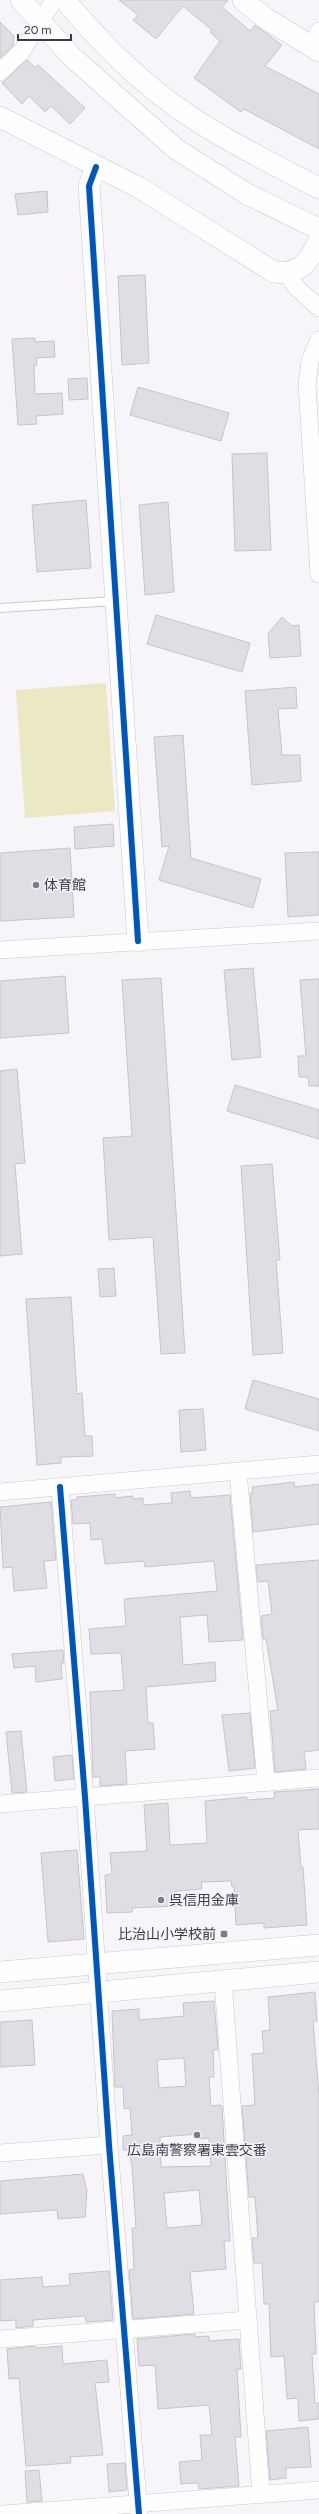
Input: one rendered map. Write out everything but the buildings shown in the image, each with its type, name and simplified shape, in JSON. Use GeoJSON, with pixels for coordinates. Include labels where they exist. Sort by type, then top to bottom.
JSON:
{"type":"FeatureCollection","features":[{"type":"Feature","properties":{"kind":"street"},"geometry":{"type":"LineString","coordinates":[[21,0],[40,24],[71,56],[176,149],[247,194],[319,229]]}},
{"type":"Feature","properties":{"kind":"street"},"geometry":{"type":"LineString","coordinates":[[0,72],[22,51],[54,0]]}},
{"type":"Feature","properties":{"kind":"street"},"geometry":{"type":"LineString","coordinates":[[65,0],[98,39],[143,79],[196,121],[319,188]]}},
{"type":"Feature","properties":{"kind":"street"},"geometry":{"type":"LineString","coordinates":[[243,0],[265,18],[317,43]]}},
{"type":"Feature","properties":{"kind":"street"},"geometry":{"type":"LineString","coordinates":[[0,116],[96,167],[140,188],[274,272],[287,273],[301,268],[319,241]]}},
{"type":"Feature","properties":{"kind":"street"},"geometry":{"type":"LineString","coordinates":[[96,167],[89,186],[138,941]]}},
{"type":"Feature","properties":{"kind":"street"},"geometry":{"type":"LineString","coordinates":[[287,273],[297,288],[319,308]]}},
{"type":"Feature","properties":{"kind":"street"},"geometry":{"type":"LineString","coordinates":[[319,340],[310,361],[307,385],[319,574]]}},
{"type":"Feature","properties":{"kind":"street"},"geometry":{"type":"LineString","coordinates":[[0,950],[319,931]]}},
{"type":"Feature","properties":{"kind":"street"},"geometry":{"type":"LineString","coordinates":[[0,1492],[319,1464]]}},
{"type":"Feature","properties":{"kind":"street"},"geometry":{"type":"LineString","coordinates":[[238,1472],[266,1783]]}},
{"type":"Feature","properties":{"kind":"street"},"geometry":{"type":"LineString","coordinates":[[60,1487],[85,1797],[109,2144],[138,2508]]}},
{"type":"Feature","properties":{"kind":"street"},"geometry":{"type":"LineString","coordinates":[[0,1804],[319,1778]]}},
{"type":"Feature","properties":{"kind":"street"},"geometry":{"type":"LineString","coordinates":[[0,1972],[319,1945]]}},
{"type":"Feature","properties":{"kind":"street"},"geometry":{"type":"LineString","coordinates":[[0,2001],[319,1972]]}},
{"type":"Feature","properties":{"kind":"street"},"geometry":{"type":"LineString","coordinates":[[223,1981],[261,2494]]}},
{"type":"Feature","properties":{"kind":"street"},"geometry":{"type":"LineString","coordinates":[[0,2153],[109,2144]]}},
{"type":"Feature","properties":{"kind":"street"},"geometry":{"type":"LineString","coordinates":[[0,2339],[248,2320]]}},
{"type":"Feature","properties":{"kind":"street"},"geometry":{"type":"LineString","coordinates":[[4,2514],[138,2508],[261,2494],[319,2490]]}},
{"type":"Feature","properties":{"kind":"lane"},"geometry":{"type":"LineString","coordinates":[[0,608],[115,601]]}},
{"type":"Feature","properties":{"kind":"shaded area"},"geometry":{"type":"Polygon","coordinates":[[[106,683],[115,811],[25,818],[16,690],[106,683]]]}},
{"type":"Feature","properties":{"kind":"cycle path"},"geometry":{"type":"LineString","coordinates":[[96,167],[89,186],[138,941]]}},
{"type":"Feature","properties":{"kind":"cycle path"},"geometry":{"type":"LineString","coordinates":[[60,1487],[85,1797],[109,2145],[139,2514]]}},
{"type":"Feature","properties":{"kind":"place","name":"体育館"},"geometry":{"type":"Point","coordinates":[36,885]}},
{"type":"Feature","properties":{"kind":"place","name":"呉信用金庫"},"geometry":{"type":"Point","coordinates":[161,1900]}},
{"type":"Feature","properties":{"kind":"place","name":"比治山小学校前"},"geometry":{"type":"Point","coordinates":[224,1934]}},
{"type":"Feature","properties":{"kind":"place","name":"広島南警察署東雲交番"},"geometry":{"type":"Point","coordinates":[197,2135]}}]}
